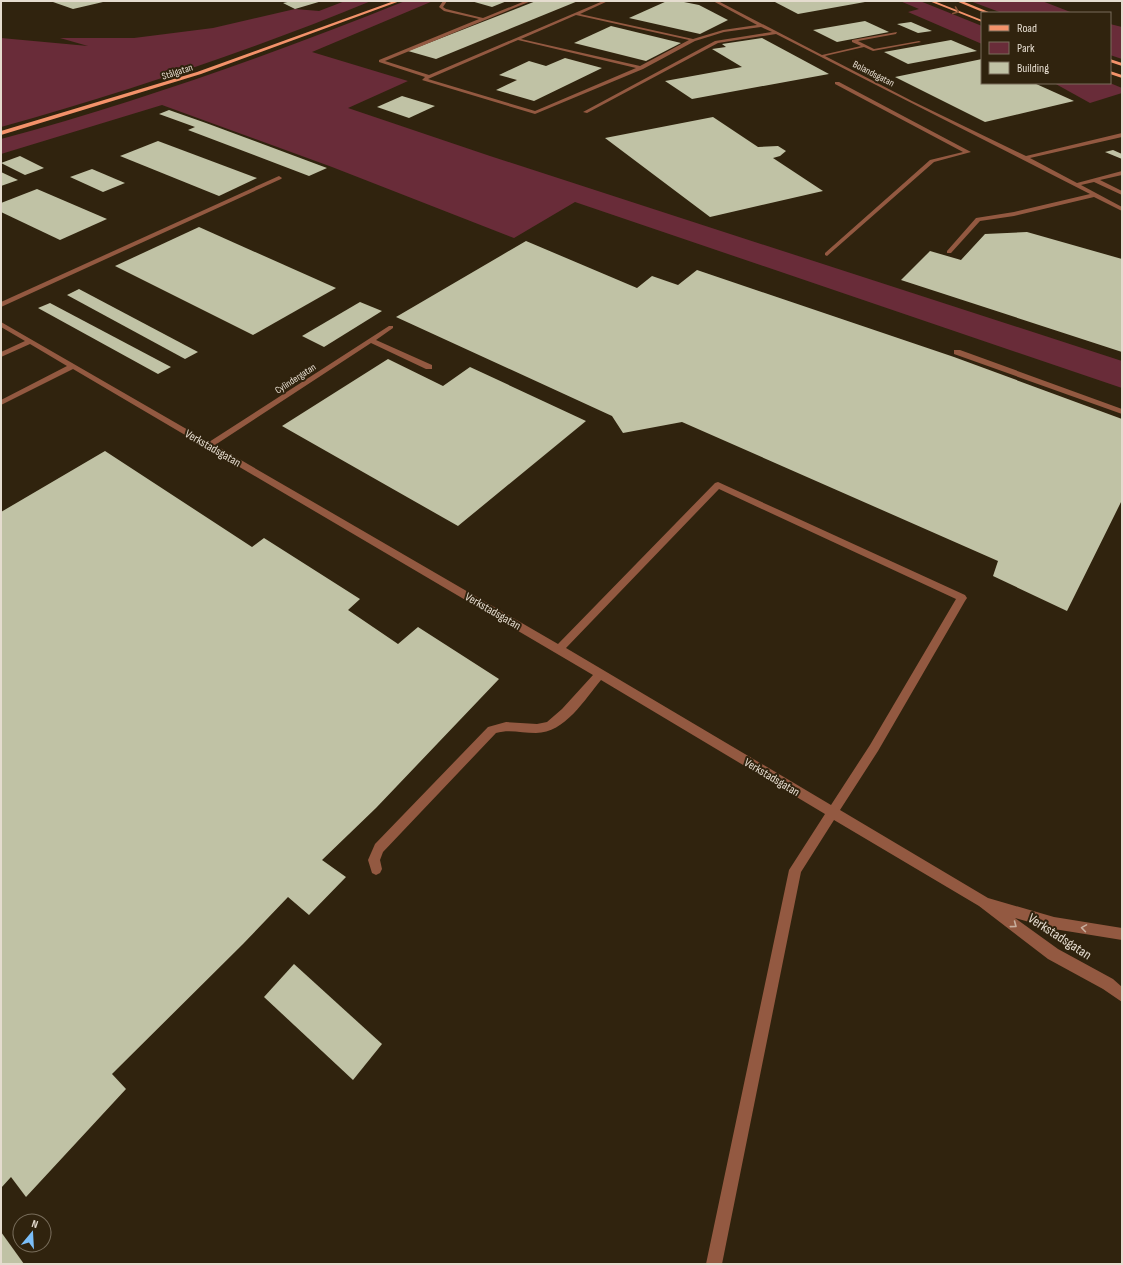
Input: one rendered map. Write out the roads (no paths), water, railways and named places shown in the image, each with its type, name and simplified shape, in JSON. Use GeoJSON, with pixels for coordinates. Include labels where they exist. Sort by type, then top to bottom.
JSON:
{"type":"FeatureCollection","features":[{"type":"Feature","properties":{"kind":"main road","name":"Stålgatan"},"geometry":{"type":"LineString","coordinates":[[356,16],[389,1]]}},
{"type":"Feature","properties":{"kind":"main road","name":"Stålgatan"},"geometry":{"type":"LineString","coordinates":[[1,133],[153,88],[398,1]]}},
{"type":"Feature","properties":{"kind":"main road"},"geometry":{"type":"LineString","coordinates":[[931,1],[981,21]]}},
{"type":"Feature","properties":{"kind":"main road"},"geometry":{"type":"LineString","coordinates":[[958,1],[986,12]]}},
{"type":"Feature","properties":{"kind":"main road"},"geometry":{"type":"LineString","coordinates":[[1111,60],[1122,65]]}},
{"type":"Feature","properties":{"kind":"main road"},"geometry":{"type":"LineString","coordinates":[[1111,72],[1122,77]]}},
{"type":"Feature","properties":{"kind":"street"},"geometry":{"type":"LineString","coordinates":[[445,1],[441,7],[445,10],[483,19]]}},
{"type":"Feature","properties":{"kind":"street"},"geometry":{"type":"LineString","coordinates":[[429,77],[381,61],[529,1]]}},
{"type":"Feature","properties":{"kind":"street"},"geometry":{"type":"LineString","coordinates":[[606,1],[424,79],[535,113],[641,68],[693,40],[723,31],[762,25]]}},
{"type":"Feature","properties":{"kind":"street","name":"Bolandsgatan"},"geometry":{"type":"LineString","coordinates":[[715,1],[910,102],[1025,158],[1122,209]]}},
{"type":"Feature","properties":{"kind":"street"},"geometry":{"type":"LineString","coordinates":[[576,14],[693,40]]}},
{"type":"Feature","properties":{"kind":"street"},"geometry":{"type":"LineString","coordinates":[[896,33],[854,41],[873,50],[919,42]]}},
{"type":"Feature","properties":{"kind":"street"},"geometry":{"type":"LineString","coordinates":[[585,112],[717,42],[777,34]]}},
{"type":"Feature","properties":{"kind":"street"},"geometry":{"type":"LineString","coordinates":[[517,39],[641,68]]}},
{"type":"Feature","properties":{"kind":"street"},"geometry":{"type":"LineString","coordinates":[[821,56],[865,46]]}},
{"type":"Feature","properties":{"kind":"street"},"geometry":{"type":"LineString","coordinates":[[827,254],[932,161],[968,152],[837,83]]}},
{"type":"Feature","properties":{"kind":"street"},"geometry":{"type":"LineString","coordinates":[[903,104],[910,102]]}},
{"type":"Feature","properties":{"kind":"street"},"geometry":{"type":"LineString","coordinates":[[885,108],[897,106]]}},
{"type":"Feature","properties":{"kind":"street"},"geometry":{"type":"LineString","coordinates":[[1025,158],[1122,134]]}},
{"type":"Feature","properties":{"kind":"street"},"geometry":{"type":"LineString","coordinates":[[1074,185],[1122,174]]}},
{"type":"Feature","properties":{"kind":"street"},"geometry":{"type":"LineString","coordinates":[[1,305],[279,178]]}},
{"type":"Feature","properties":{"kind":"street"},"geometry":{"type":"LineString","coordinates":[[1094,180],[1122,193]]}},
{"type":"Feature","properties":{"kind":"street"},"geometry":{"type":"LineString","coordinates":[[949,252],[978,219],[1014,214],[1094,195]]}},
{"type":"Feature","properties":{"kind":"street","name":"Verkstadsgatan"},"geometry":{"type":"LineString","coordinates":[[1,324],[559,649],[983,902],[1053,954],[1108,984],[1122,995]]}},
{"type":"Feature","properties":{"kind":"street","name":"Cylindergatan"},"geometry":{"type":"LineString","coordinates":[[210,446],[391,327]]}},
{"type":"Feature","properties":{"kind":"street"},"geometry":{"type":"LineString","coordinates":[[371,340],[429,367]]}},
{"type":"Feature","properties":{"kind":"street"},"geometry":{"type":"LineString","coordinates":[[1,355],[30,341]]}},
{"type":"Feature","properties":{"kind":"street"},"geometry":{"type":"LineString","coordinates":[[957,352],[1122,412]]}},
{"type":"Feature","properties":{"kind":"street"},"geometry":{"type":"LineString","coordinates":[[1,403],[73,366]]}},
{"type":"Feature","properties":{"kind":"street"},"geometry":{"type":"LineString","coordinates":[[559,649],[718,484],[962,598],[874,748],[795,870],[714,1264]]}},
{"type":"Feature","properties":{"kind":"street"},"geometry":{"type":"LineString","coordinates":[[376,869],[374,860],[379,848],[492,730],[503,725],[544,728],[558,720],[600,674]]}},
{"type":"Feature","properties":{"kind":"street","name":"Verkstadsgatan"},"geometry":{"type":"LineString","coordinates":[[983,902],[1054,923],[1122,934]]}}]}
